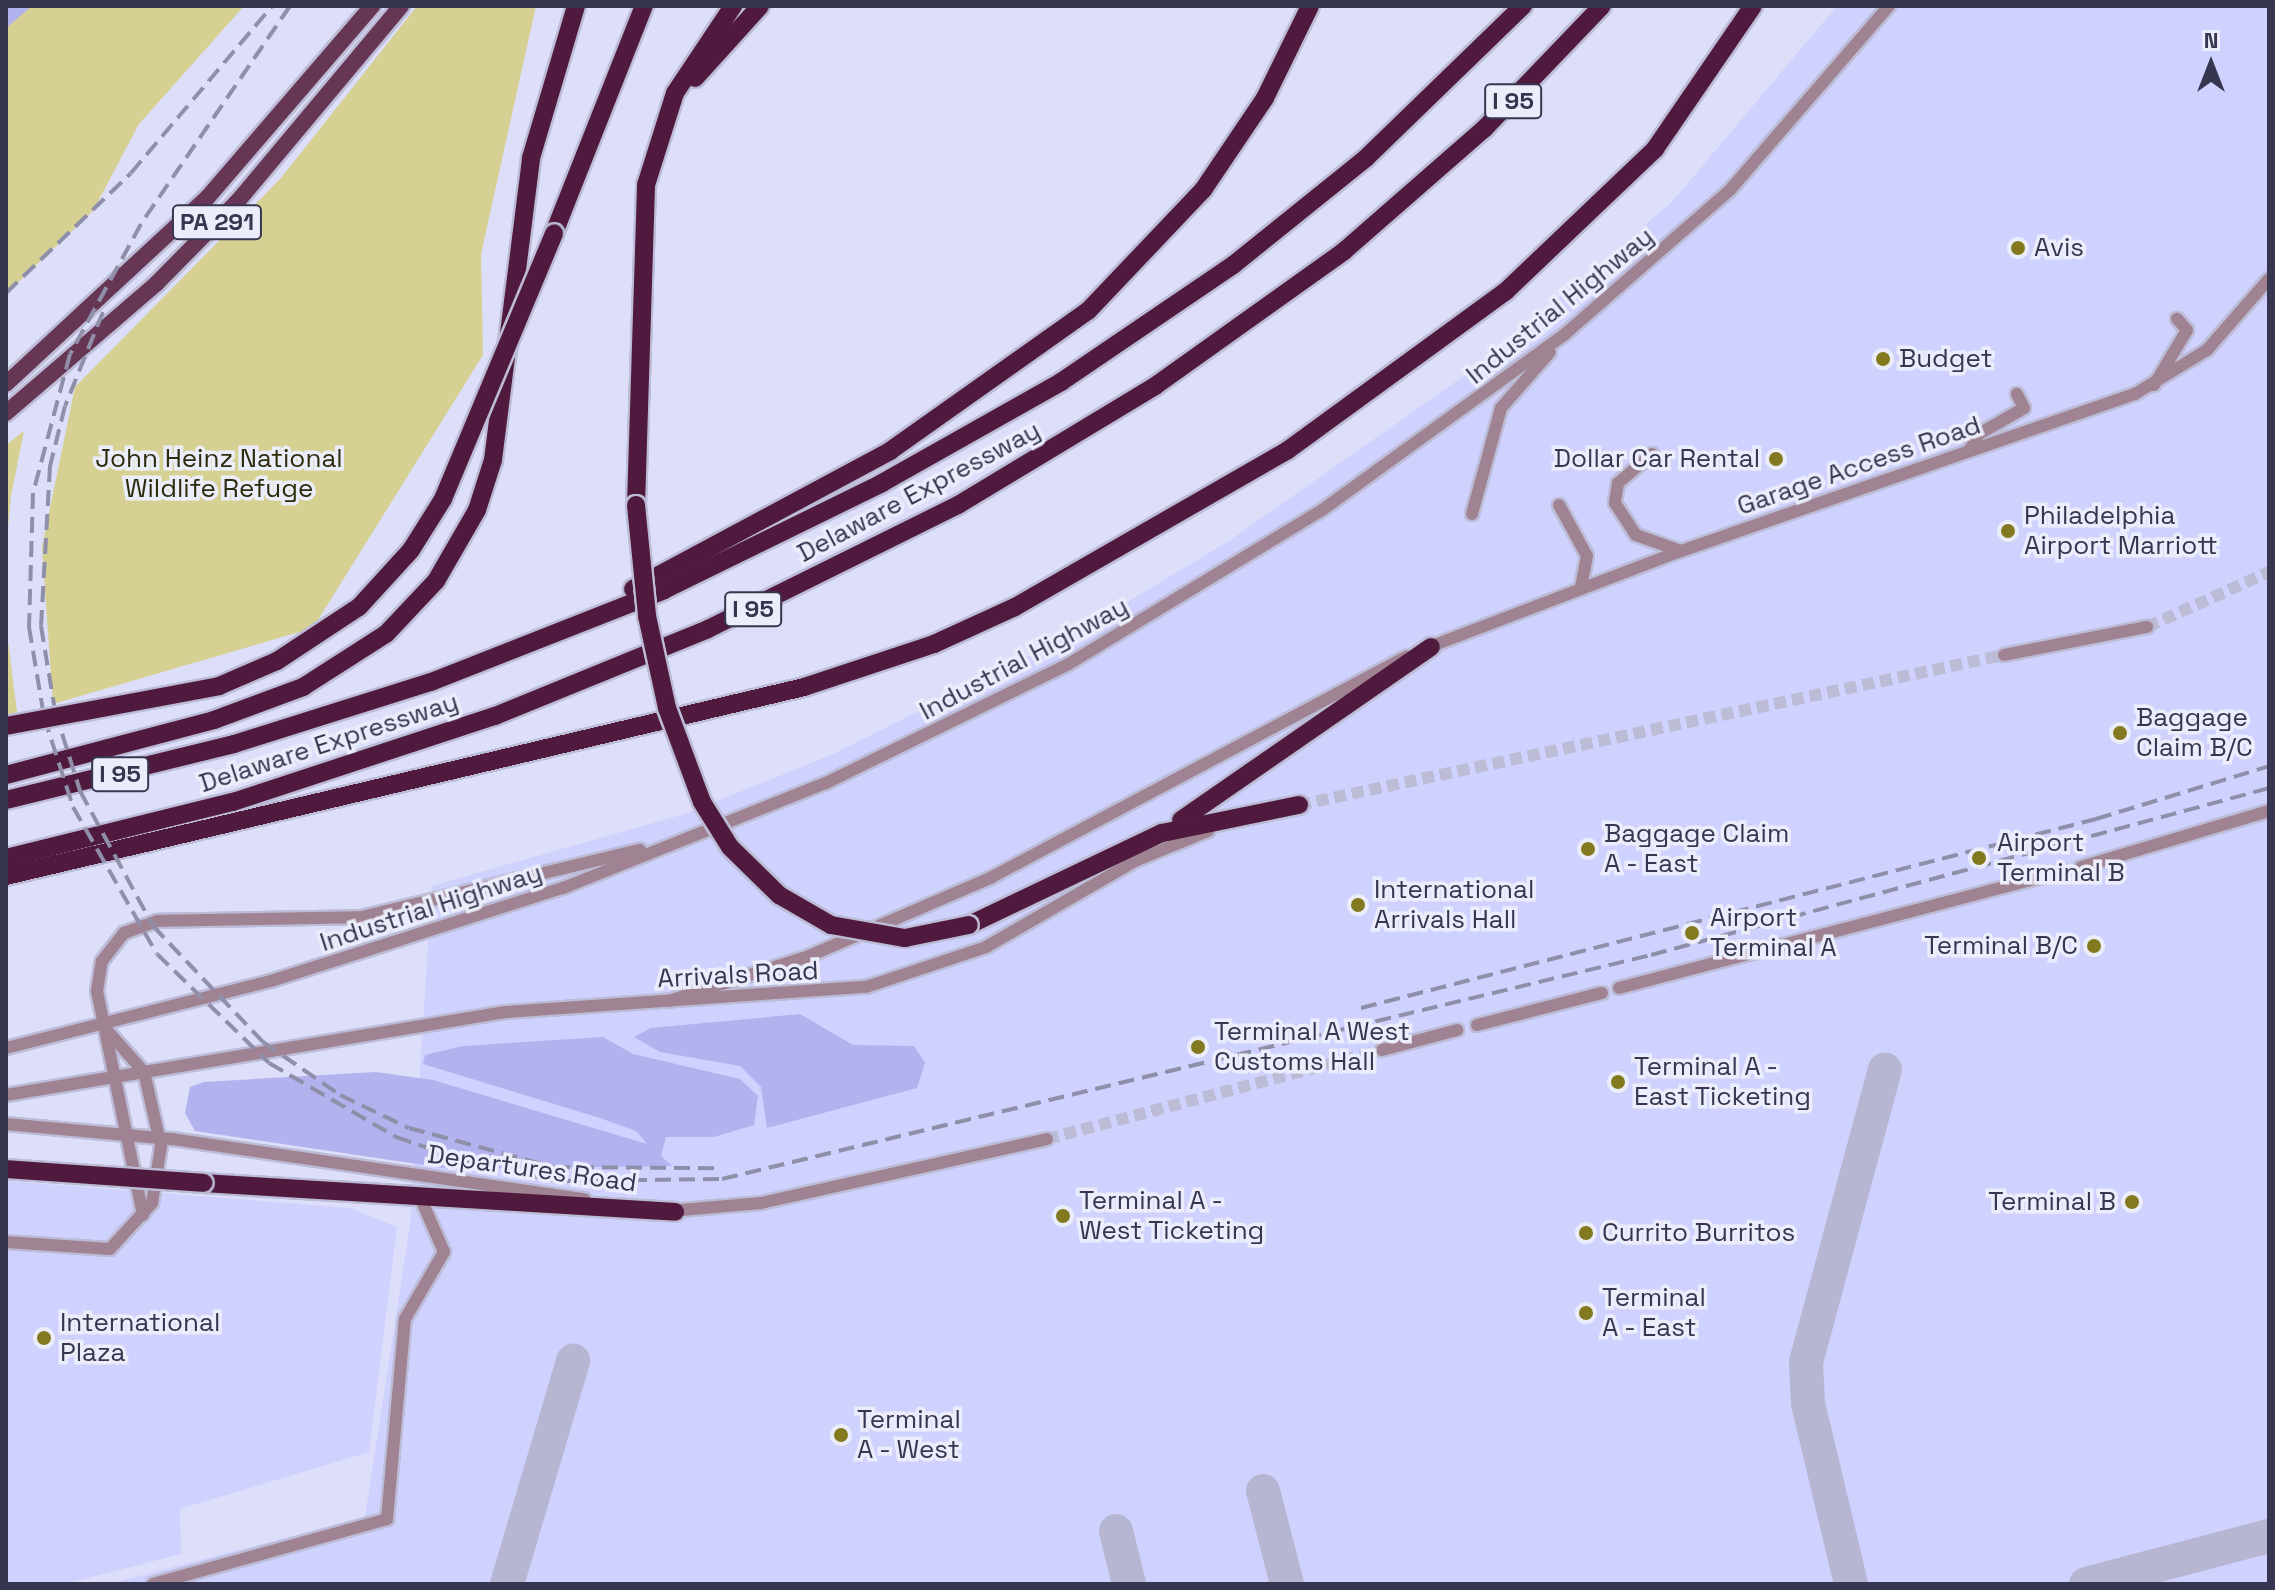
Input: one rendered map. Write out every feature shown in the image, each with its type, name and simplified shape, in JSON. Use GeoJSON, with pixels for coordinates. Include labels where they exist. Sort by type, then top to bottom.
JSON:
{"type":"FeatureCollection","features":[{"type":"Feature","properties":{"kind":"highway"},"geometry":{"type":"LineString","coordinates":[[6,775],[192,726],[303,687],[386,634],[436,581],[477,510],[493,460],[531,158],[576,6]]}},
{"type":"Feature","properties":{"kind":"highway"},"geometry":{"type":"LineString","coordinates":[[6,726],[219,686],[297,651],[359,607],[411,550],[443,499],[644,6]]}},
{"type":"Feature","properties":{"kind":"highway"},"geometry":{"type":"LineString","coordinates":[[595,126],[656,6]]}},
{"type":"Feature","properties":{"kind":"highway"},"geometry":{"type":"LineString","coordinates":[[733,6],[689,65],[657,139],[642,219],[636,505],[647,616],[667,708],[702,802],[730,847],[779,895],[831,925],[905,938],[969,925],[1147,839],[1217,816],[1299,805]]}},
{"type":"Feature","properties":{"kind":"highway"},"geometry":{"type":"LineString","coordinates":[[640,303],[654,188],[674,117],[704,64],[760,6]]}},
{"type":"Feature","properties":{"kind":"highway"},"geometry":{"type":"LineString","coordinates":[[528,645],[890,451],[1088,311],[1209,181],[1265,98],[1310,6]]}},
{"type":"Feature","properties":{"kind":"highway","name":"Delaware Expressway"},"geometry":{"type":"LineString","coordinates":[[6,800],[289,728],[528,645],[831,510],[1079,370],[1323,194],[1523,6]]}},
{"type":"Feature","properties":{"kind":"highway","name":"Delaware Expressway"},"geometry":{"type":"LineString","coordinates":[[6,858],[248,798],[495,716],[708,629],[958,505],[1155,386],[1344,251],[1484,129],[1602,6]]}},
{"type":"Feature","properties":{"kind":"highway"},"geometry":{"type":"LineString","coordinates":[[6,876],[815,684],[1015,607],[1288,450],[1483,309],[1655,149],[1753,6]]}},
{"type":"Feature","properties":{"kind":"highway"},"geometry":{"type":"LineString","coordinates":[[1147,839],[1431,647]]}},
{"type":"Feature","properties":{"kind":"highway"},"geometry":{"type":"LineString","coordinates":[[6,1169],[421,1199],[675,1212]]}},
{"type":"Feature","properties":{"kind":"main road","name":"PA 291"},"geometry":{"type":"LineString","coordinates":[[6,384],[208,197],[372,6]]}},
{"type":"Feature","properties":{"kind":"main road","name":"PA 291"},"geometry":{"type":"LineString","coordinates":[[6,413],[157,283],[238,201],[401,6]]}},
{"type":"Feature","properties":{"kind":"street","name":"Industrial Highway"},"geometry":{"type":"LineString","coordinates":[[6,1048],[104,1027],[466,921],[701,834],[945,727],[1147,620],[1346,493],[1565,334],[1762,158],[1889,6]]}},
{"type":"Feature","properties":{"kind":"street","name":"Garage Access Road"},"geometry":{"type":"LineString","coordinates":[[669,1001],[799,960],[992,877],[1374,670],[1681,551],[2154,385],[2218,340],[2269,279]]}},
{"type":"Feature","properties":{"kind":"street"},"geometry":{"type":"LineString","coordinates":[[2154,385],[2187,330],[2177,319]]}},
{"type":"Feature","properties":{"kind":"street"},"geometry":{"type":"LineString","coordinates":[[1472,514],[1504,402],[1565,334]]}},
{"type":"Feature","properties":{"kind":"street"},"geometry":{"type":"LineString","coordinates":[[1969,451],[1979,434],[2024,408],[2017,394]]}},
{"type":"Feature","properties":{"kind":"street"},"geometry":{"type":"LineString","coordinates":[[1652,454],[1618,483],[1616,508],[1642,539],[1681,551]]}},
{"type":"Feature","properties":{"kind":"street"},"geometry":{"type":"LineString","coordinates":[[1559,505],[1587,556],[1581,588]]}},
{"type":"Feature","properties":{"kind":"street"},"geometry":{"type":"LineString","coordinates":[[2004,655],[2147,627]]}},
{"type":"Feature","properties":{"kind":"street","name":"Arrivals Road"},"geometry":{"type":"LineString","coordinates":[[144,1072],[505,1012],[829,993],[905,977],[1000,940],[1160,849],[1299,805]]}},
{"type":"Feature","properties":{"kind":"street"},"geometry":{"type":"LineString","coordinates":[[2081,867],[2269,811]]}},
{"type":"Feature","properties":{"kind":"street"},"geometry":{"type":"LineString","coordinates":[[143,1215],[129,1135],[104,1027],[99,970],[118,938],[140,924],[362,917],[701,834]]}},
{"type":"Feature","properties":{"kind":"street"},"geometry":{"type":"LineString","coordinates":[[1619,988],[2064,871]]}},
{"type":"Feature","properties":{"kind":"street"},"geometry":{"type":"LineString","coordinates":[[1477,1025],[1602,993]]}},
{"type":"Feature","properties":{"kind":"street"},"geometry":{"type":"LineString","coordinates":[[6,1242],[110,1249],[143,1215],[158,1185],[160,1138],[144,1072],[104,1027]]}},
{"type":"Feature","properties":{"kind":"street"},"geometry":{"type":"LineString","coordinates":[[1382,1050],[1457,1030]]}},
{"type":"Feature","properties":{"kind":"street"},"geometry":{"type":"LineString","coordinates":[[6,1095],[144,1072]]}},
{"type":"Feature","properties":{"kind":"street","name":"Departures Road"},"geometry":{"type":"LineString","coordinates":[[6,1124],[160,1138],[675,1212],[784,1199],[1047,1139]]}},
{"type":"Feature","properties":{"kind":"street"},"geometry":{"type":"LineString","coordinates":[[153,1584],[303,1545],[387,1519],[405,1319],[444,1252],[421,1199]]}},
{"type":"Feature","properties":{"kind":"shaded area"},"geometry":{"type":"Polygon","coordinates":[[[6,6],[32,6],[6,28],[6,6]]]}},
{"type":"Feature","properties":{"kind":"shaded area"},"geometry":{"type":"Polygon","coordinates":[[[1837,6],[2269,6],[2269,1584],[108,1584],[365,1517],[410,1225],[432,886],[685,814],[831,755],[1081,630],[1229,541],[1474,369],[1672,202],[1837,6]]]}},
{"type":"Feature","properties":{"kind":"shaded area"},"geometry":{"type":"Polygon","coordinates":[[[800,1014],[853,1045],[914,1046],[925,1063],[917,1088],[767,1128],[761,1087],[740,1066],[660,1052],[634,1037],[651,1028],[800,1014]]]}},
{"type":"Feature","properties":{"kind":"shaded area"},"geometry":{"type":"Polygon","coordinates":[[[603,1037],[633,1054],[740,1079],[758,1096],[754,1125],[714,1137],[666,1137],[661,1156],[672,1166],[451,1169],[195,1131],[185,1113],[190,1087],[204,1082],[376,1072],[433,1080],[647,1144],[636,1131],[600,1118],[423,1064],[425,1055],[463,1046],[603,1037]]]}},
{"type":"Feature","properties":{"kind":"shaded area"},"geometry":{"type":"Polygon","coordinates":[[[6,1181],[350,1208],[397,1227],[369,1452],[180,1509],[181,1554],[65,1584],[6,1584],[6,1181]]]}},
{"type":"Feature","properties":{"kind":"green space"},"geometry":{"type":"Polygon","coordinates":[[[6,6],[244,6],[139,124],[93,211],[6,294],[6,6]]]}},
{"type":"Feature","properties":{"kind":"green space","name":"John Heinz National Wildlife Refuge"},"geometry":{"type":"Polygon","coordinates":[[[417,6],[536,6],[481,254],[483,355],[313,628],[53,704],[42,547],[75,387],[281,178],[417,6]]]}},
{"type":"Feature","properties":{"kind":"green space","name":"John Heinz National Wildlife Refuge"},"geometry":{"type":"Polygon","coordinates":[[[24,431],[11,496],[6,549],[6,445],[24,431]]]}},
{"type":"Feature","properties":{"kind":"green space"},"geometry":{"type":"Polygon","coordinates":[[[6,625],[17,712],[6,715],[6,625]]]}},
{"type":"Feature","properties":{"kind":"taxiway"},"geometry":{"type":"LineString","coordinates":[[1851,1584],[1808,1404],[1806,1362],[1885,1069]]}},
{"type":"Feature","properties":{"kind":"taxiway"},"geometry":{"type":"LineString","coordinates":[[507,1584],[573,1361]]}},
{"type":"Feature","properties":{"kind":"taxiway"},"geometry":{"type":"LineString","coordinates":[[1263,1491],[1287,1584]]}},
{"type":"Feature","properties":{"kind":"taxiway"},"geometry":{"type":"LineString","coordinates":[[1116,1531],[1129,1584]]}},
{"type":"Feature","properties":{"kind":"taxiway"},"geometry":{"type":"LineString","coordinates":[[2086,1584],[2269,1536]]}},
{"type":"Feature","properties":{"kind":"tunnel"},"geometry":{"type":"LineString","coordinates":[[2147,627],[2269,572]]}},
{"type":"Feature","properties":{"kind":"tunnel"},"geometry":{"type":"LineString","coordinates":[[1299,805],[2004,655]]}},
{"type":"Feature","properties":{"kind":"tunnel"},"geometry":{"type":"LineString","coordinates":[[1047,1139],[1382,1050]]}},
{"type":"Feature","properties":{"kind":"railway"},"geometry":{"type":"LineString","coordinates":[[6,293],[131,173],[272,6]]}},
{"type":"Feature","properties":{"kind":"railway"},"geometry":{"type":"LineString","coordinates":[[290,6],[141,224],[70,354],[33,493],[29,627],[44,717],[73,807],[157,954],[269,1063],[396,1137],[481,1166],[559,1181],[722,1179],[1651,955],[2269,788]]}},
{"type":"Feature","properties":{"kind":"railway"},"geometry":{"type":"LineString","coordinates":[[103,312],[65,406],[50,466],[41,626],[55,711],[80,791],[153,926],[263,1042],[340,1095],[409,1128],[554,1167],[717,1168]]}},
{"type":"Feature","properties":{"kind":"railway"},"geometry":{"type":"LineString","coordinates":[[1361,1008],[2096,819],[2269,766]]}},
{"type":"Feature","properties":{"kind":"place","name":"Avis"},"geometry":{"type":"Point","coordinates":[2018,248]}},
{"type":"Feature","properties":{"kind":"place","name":"Budget"},"geometry":{"type":"Point","coordinates":[1883,359]}},
{"type":"Feature","properties":{"kind":"place","name":"Dollar Car Rental"},"geometry":{"type":"Point","coordinates":[1776,459]}},
{"type":"Feature","properties":{"kind":"place","name":"Philadelphia Airport Marriott"},"geometry":{"type":"Point","coordinates":[2008,531]}},
{"type":"Feature","properties":{"kind":"place","name":"Baggage Claim B/C"},"geometry":{"type":"Point","coordinates":[2120,733]}},
{"type":"Feature","properties":{"kind":"place","name":"Baggage Claim A - East"},"geometry":{"type":"Point","coordinates":[1588,849]}},
{"type":"Feature","properties":{"kind":"place","name":"Airport Terminal B"},"geometry":{"type":"Point","coordinates":[1979,858]}},
{"type":"Feature","properties":{"kind":"place","name":"International Arrivals Hall"},"geometry":{"type":"Point","coordinates":[1358,905]}},
{"type":"Feature","properties":{"kind":"place","name":"Airport Terminal A"},"geometry":{"type":"Point","coordinates":[1692,933]}},
{"type":"Feature","properties":{"kind":"place","name":"Terminal B/C"},"geometry":{"type":"Point","coordinates":[2094,946]}},
{"type":"Feature","properties":{"kind":"place","name":"Terminal A West Customs Hall"},"geometry":{"type":"Point","coordinates":[1198,1047]}},
{"type":"Feature","properties":{"kind":"place","name":"Terminal A - East Ticketing"},"geometry":{"type":"Point","coordinates":[1618,1082]}},
{"type":"Feature","properties":{"kind":"place","name":"Terminal B"},"geometry":{"type":"Point","coordinates":[2132,1202]}},
{"type":"Feature","properties":{"kind":"place","name":"Terminal A - West Ticketing"},"geometry":{"type":"Point","coordinates":[1063,1216]}},
{"type":"Feature","properties":{"kind":"place","name":"Currito Burritos"},"geometry":{"type":"Point","coordinates":[1586,1233]}},
{"type":"Feature","properties":{"kind":"place","name":"Terminal A - East"},"geometry":{"type":"Point","coordinates":[1586,1313]}},
{"type":"Feature","properties":{"kind":"place","name":"International Plaza"},"geometry":{"type":"Point","coordinates":[44,1338]}},
{"type":"Feature","properties":{"kind":"place","name":"Terminal A - West"},"geometry":{"type":"Point","coordinates":[841,1435]}}]}
